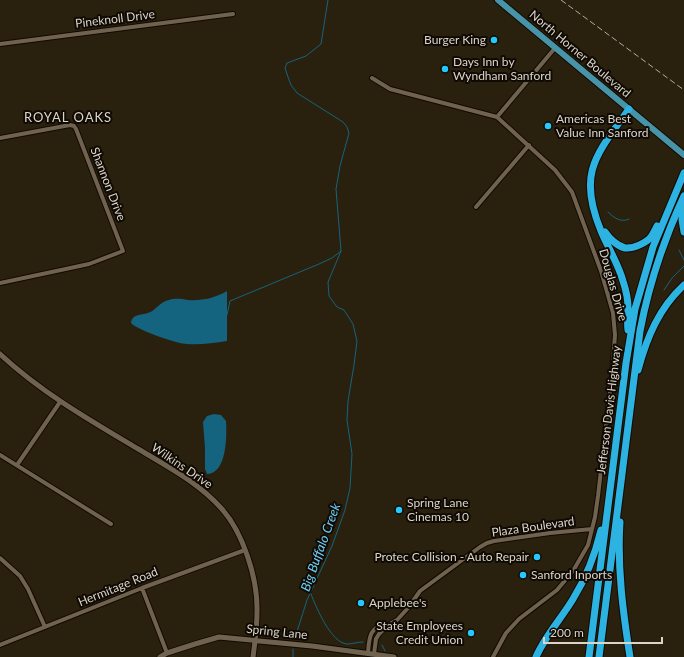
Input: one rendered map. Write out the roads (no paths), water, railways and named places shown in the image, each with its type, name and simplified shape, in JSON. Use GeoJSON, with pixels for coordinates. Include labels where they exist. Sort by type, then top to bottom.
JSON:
{"type":"FeatureCollection","features":[{"type":"Feature","properties":{"kind":"highway"},"geometry":{"type":"LineString","coordinates":[[629,109],[603,145],[592,169],[590,188],[591,201],[598,223],[618,264],[623,280],[627,299],[629,340]]}},
{"type":"Feature","properties":{"kind":"highway","name":"Jefferson Davis Highway"},"geometry":{"type":"LineString","coordinates":[[589,657],[629,340],[640,287],[653,247],[684,174]]}},
{"type":"Feature","properties":{"kind":"highway"},"geometry":{"type":"LineString","coordinates":[[598,223],[607,235],[616,243],[624,248],[632,247],[645,242],[651,237],[658,225],[663,211],[674,196]]}},
{"type":"Feature","properties":{"kind":"highway","name":"Jefferson Davis Highway"},"geometry":{"type":"LineString","coordinates":[[599,657],[640,331],[650,287],[665,241],[684,196]]}},
{"type":"Feature","properties":{"kind":"highway"},"geometry":{"type":"LineString","coordinates":[[684,205],[682,220],[684,232]]}},
{"type":"Feature","properties":{"kind":"highway"},"geometry":{"type":"LineString","coordinates":[[633,383],[648,336],[657,318],[669,301],[684,285]]}},
{"type":"Feature","properties":{"kind":"highway"},"geometry":{"type":"LineString","coordinates":[[620,490],[620,582],[630,657]]}},
{"type":"Feature","properties":{"kind":"highway"},"geometry":{"type":"LineString","coordinates":[[536,657],[551,629],[573,600],[584,580],[593,559],[602,522],[607,513]]}},
{"type":"Feature","properties":{"kind":"main road","name":"North Horner Boulevard"},"geometry":{"type":"LineString","coordinates":[[498,0],[684,155]]}},
{"type":"Feature","properties":{"kind":"street","name":"Pineknoll Drive"},"geometry":{"type":"LineString","coordinates":[[0,44],[233,14]]}},
{"type":"Feature","properties":{"kind":"street"},"geometry":{"type":"LineString","coordinates":[[497,117],[555,48]]}},
{"type":"Feature","properties":{"kind":"street","name":"Douglas Drive"},"geometry":{"type":"LineString","coordinates":[[372,78],[390,89],[497,117],[555,170],[572,192],[601,271],[613,312],[615,344],[598,496],[588,545],[573,571],[557,590],[519,619],[506,632],[492,657]]}},
{"type":"Feature","properties":{"kind":"street","name":"Shannon Drive"},"geometry":{"type":"LineString","coordinates":[[0,138],[70,125],[74,126],[122,251],[89,264],[0,283]]}},
{"type":"Feature","properties":{"kind":"street"},"geometry":{"type":"LineString","coordinates":[[476,207],[529,145]]}},
{"type":"Feature","properties":{"kind":"street","name":"Wilkins Drive"},"geometry":{"type":"LineString","coordinates":[[0,354],[19,372],[60,402],[198,487],[221,508],[233,524],[245,550],[254,582],[258,611],[253,657]]}},
{"type":"Feature","properties":{"kind":"street"},"geometry":{"type":"LineString","coordinates":[[17,465],[60,402]]}},
{"type":"Feature","properties":{"kind":"street"},"geometry":{"type":"LineString","coordinates":[[0,455],[111,524]]}},
{"type":"Feature","properties":{"kind":"street","name":"Plaza Boulevard"},"geometry":{"type":"LineString","coordinates":[[371,654],[376,639],[388,625],[397,620],[408,608],[420,591],[487,543],[550,533],[592,529]]}},
{"type":"Feature","properties":{"kind":"street","name":"Hermitage Road"},"geometry":{"type":"LineString","coordinates":[[0,645],[142,588],[245,550]]}},
{"type":"Feature","properties":{"kind":"street"},"geometry":{"type":"LineString","coordinates":[[0,558],[20,576],[28,589],[45,627]]}},
{"type":"Feature","properties":{"kind":"street"},"geometry":{"type":"LineString","coordinates":[[142,588],[167,653]]}},
{"type":"Feature","properties":{"kind":"street","name":"Spring Lane"},"geometry":{"type":"LineString","coordinates":[[160,657],[167,653],[219,637],[256,640],[394,657]]}},
{"type":"Feature","properties":{"kind":"water"},"geometry":{"type":"Polygon","coordinates":[[[227,291],[227,341],[202,344],[182,343],[149,333],[131,323],[135,316],[151,312],[160,304],[172,299],[203,299],[218,296],[227,291]]]}},
{"type":"Feature","properties":{"kind":"water"},"geometry":{"type":"Polygon","coordinates":[[[214,414],[221,415],[226,421],[226,444],[219,468],[214,472],[207,474],[205,469],[203,422],[207,416],[214,414]]]}},
{"type":"Feature","properties":{"kind":"waterway","name":"Big Buffalo Creek"},"geometry":{"type":"LineString","coordinates":[[295,638],[307,600],[332,546],[345,510],[350,488],[352,454],[347,420],[348,401],[357,341],[353,324],[344,310],[337,307],[329,296],[328,282],[341,251],[336,189],[340,166],[349,133],[343,122],[297,93],[291,85],[285,68],[287,63],[306,56],[321,44],[328,0]]}},
{"type":"Feature","properties":{"kind":"waterway"},"geometry":{"type":"LineString","coordinates":[[608,212],[618,219],[629,219]]}},
{"type":"Feature","properties":{"kind":"waterway"},"geometry":{"type":"LineString","coordinates":[[679,250],[684,260]]}},
{"type":"Feature","properties":{"kind":"waterway"},"geometry":{"type":"LineString","coordinates":[[227,315],[230,301],[319,264],[332,258],[341,251]]}},
{"type":"Feature","properties":{"kind":"waterway"},"geometry":{"type":"LineString","coordinates":[[664,290],[672,278],[684,266]]}},
{"type":"Feature","properties":{"kind":"waterway"},"geometry":{"type":"LineString","coordinates":[[311,594],[325,624],[335,638],[347,644],[363,642]]}},
{"type":"Feature","properties":{"kind":"waterway"},"geometry":{"type":"LineString","coordinates":[[382,645],[385,651]]}},
{"type":"Feature","properties":{"kind":"waterway","name":"Big Buffalo Creek"},"geometry":{"type":"LineString","coordinates":[[293,649],[293,657]]}},
{"type":"Feature","properties":{"kind":"railway"},"geometry":{"type":"LineString","coordinates":[[561,0],[684,90]]}},
{"type":"Feature","properties":{"kind":"place","name":"Burger King"},"geometry":{"type":"Point","coordinates":[494,40]}},
{"type":"Feature","properties":{"kind":"place","name":"Days Inn by Wyndham Sanford"},"geometry":{"type":"Point","coordinates":[445,69]}},
{"type":"Feature","properties":{"kind":"place","name":"Americas Best Value Inn Sanford"},"geometry":{"type":"Point","coordinates":[548,126]}},
{"type":"Feature","properties":{"kind":"place","name":"Spring Lane Cinemas 10"},"geometry":{"type":"Point","coordinates":[399,510]}},
{"type":"Feature","properties":{"kind":"place","name":"Protec Collision - Auto Repair"},"geometry":{"type":"Point","coordinates":[537,557]}},
{"type":"Feature","properties":{"kind":"place","name":"Sanford Inports"},"geometry":{"type":"Point","coordinates":[523,575]}},
{"type":"Feature","properties":{"kind":"place","name":"Applebee's"},"geometry":{"type":"Point","coordinates":[361,603]}},
{"type":"Feature","properties":{"kind":"place","name":"State Employees Credit Union"},"geometry":{"type":"Point","coordinates":[471,633]}},
{"type":"Feature","properties":{"kind":"district","name":"ROYAL OAKS"},"geometry":{"type":"Point","coordinates":[68,117]}}]}
